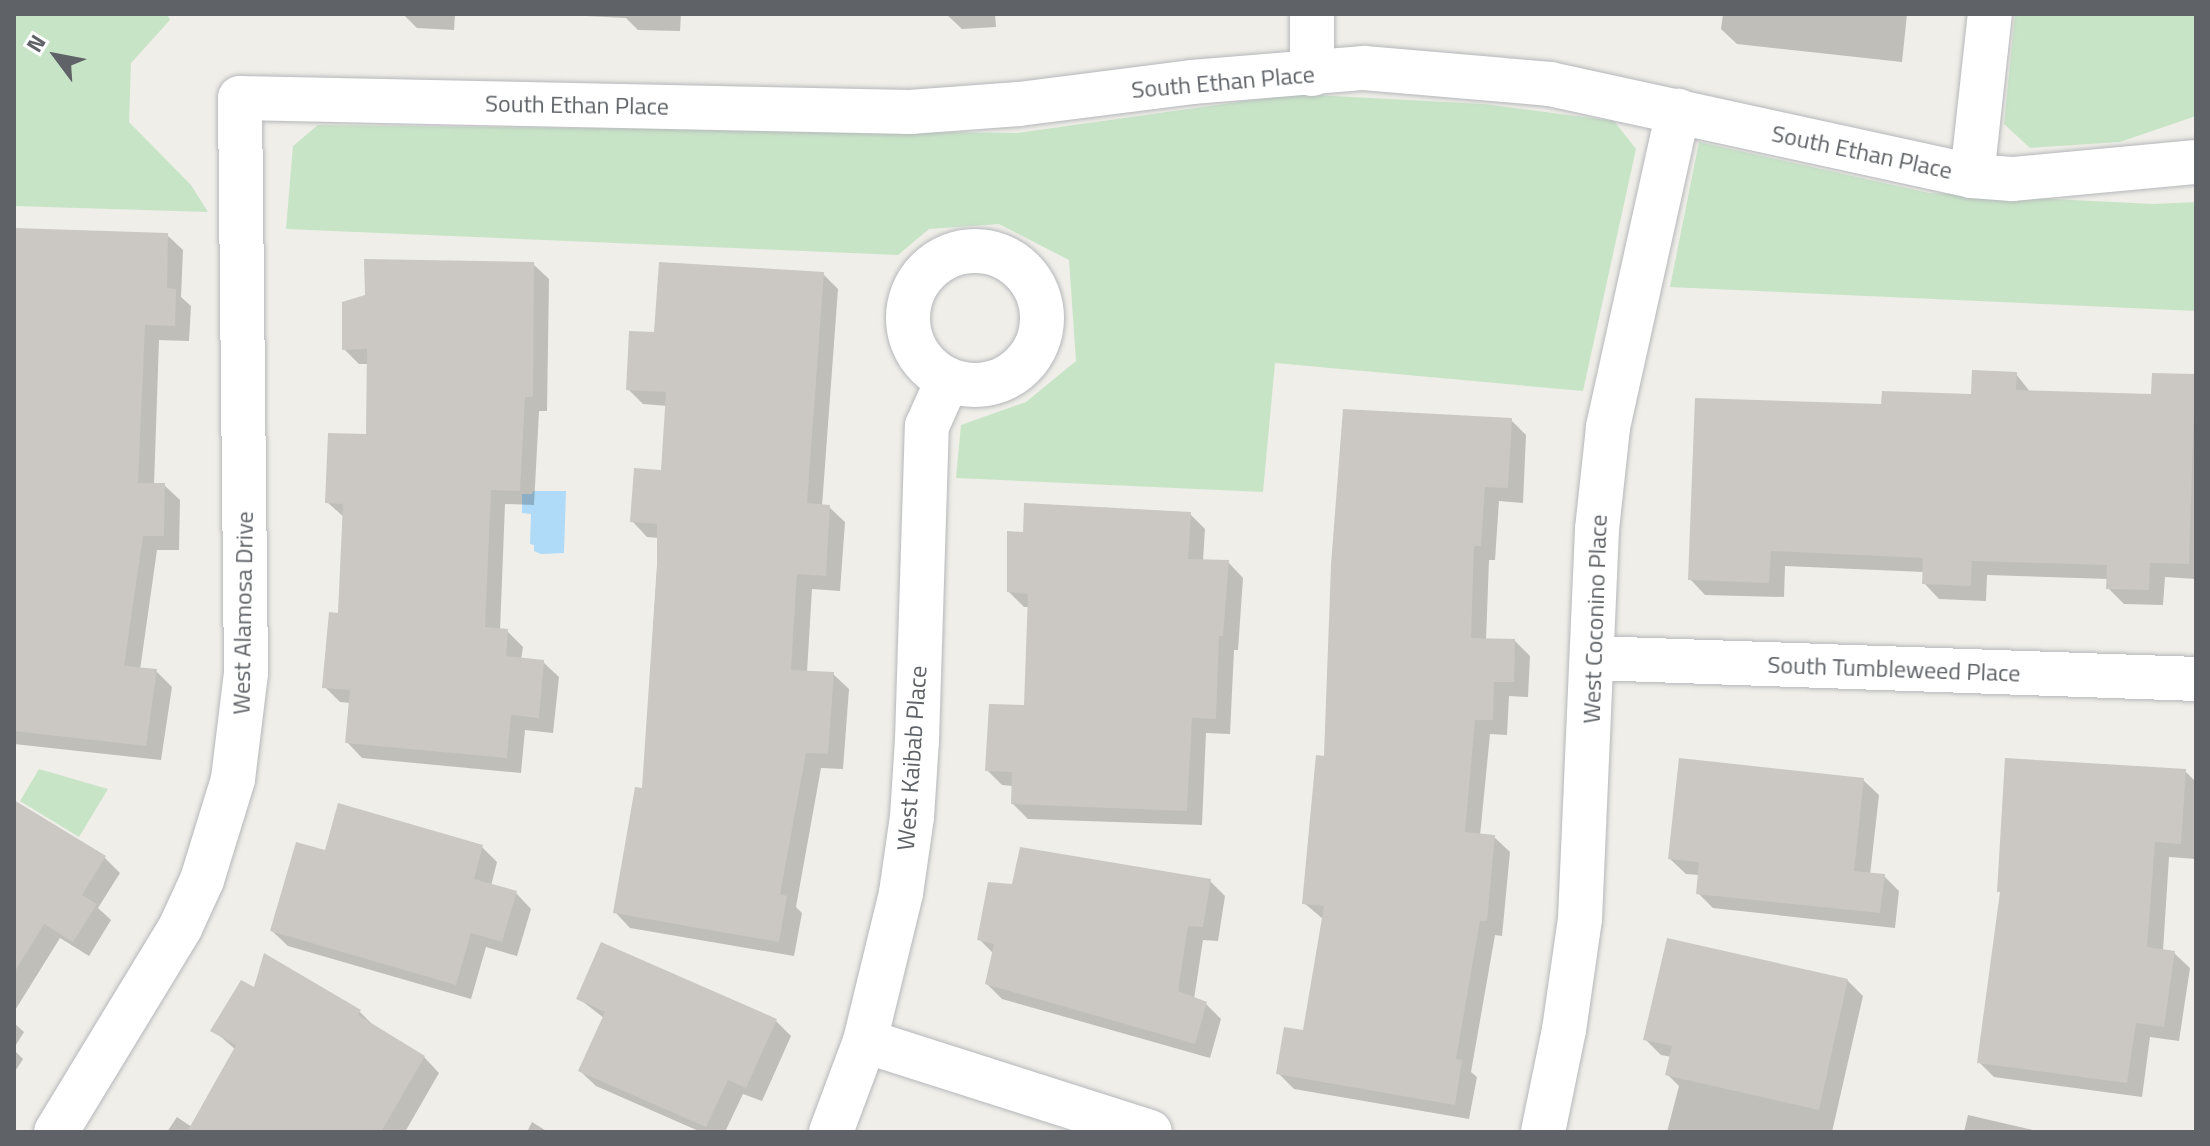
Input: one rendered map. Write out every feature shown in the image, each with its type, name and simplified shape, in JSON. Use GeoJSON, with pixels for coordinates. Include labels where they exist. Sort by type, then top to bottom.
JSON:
{"type":"FeatureCollection","features":[{"type":"Feature","properties":{"kind":"street"},"geometry":{"type":"LineString","coordinates":[[1312,14],[1312,74]]}},
{"type":"Feature","properties":{"kind":"street"},"geometry":{"type":"LineString","coordinates":[[1972,176],[1990,14]]}},
{"type":"Feature","properties":{"kind":"street","name":"South Ethan Place"},"geometry":{"type":"LineString","coordinates":[[240,98],[910,112],[1019,104],[1192,82],[1364,68],[1550,84],[1972,176],[2012,179],[2196,162]]}},
{"type":"Feature","properties":{"kind":"street","name":"West Alamosa Drive"},"geometry":{"type":"LineString","coordinates":[[56,1132],[180,928],[202,880],[233,779],[246,673],[240,98]]}},
{"type":"Feature","properties":{"kind":"street","name":"West Coconino Place"},"geometry":{"type":"LineString","coordinates":[[1543,1132],[1564,1030],[1580,919],[1597,529],[1608,427],[1678,111]]}},
{"type":"Feature","properties":{"kind":"street","name":"West Kaibab Place"},"geometry":{"type":"LineString","coordinates":[[831,1132],[865,1041],[901,893],[912,817],[927,426],[948,379]]}},
{"type":"Feature","properties":{"kind":"street","name":"South Tumbleweed Place"},"geometry":{"type":"LineString","coordinates":[[1593,658],[2196,679]]}},
{"type":"Feature","properties":{"kind":"street"},"geometry":{"type":"LineString","coordinates":[[865,1041],[1150,1132]]}},
{"type":"Feature","properties":{"kind":"green space"},"geometry":{"type":"Polygon","coordinates":[[[14,14],[167,14],[170,20],[131,63],[129,122],[191,185],[208,212],[14,206],[14,14]]]}},
{"type":"Feature","properties":{"kind":"green space"},"geometry":{"type":"Polygon","coordinates":[[[2015,14],[2196,14],[2196,116],[2120,142],[2030,148],[2004,124],[2015,14]]]}},
{"type":"Feature","properties":{"kind":"green space"},"geometry":{"type":"Polygon","coordinates":[[[1295,94],[1484,104],[1614,121],[1636,149],[1583,391],[1275,363],[1263,492],[956,478],[961,425],[1026,402],[1076,361],[1069,260],[999,224],[929,229],[898,255],[286,229],[293,146],[318,125],[1017,133],[1295,94]]]}},
{"type":"Feature","properties":{"kind":"green space"},"geometry":{"type":"Polygon","coordinates":[[[1699,142],[1929,193],[2153,204],[2196,202],[2196,311],[1670,287],[1699,142]]]}},
{"type":"Feature","properties":{"kind":"green space"},"geometry":{"type":"Polygon","coordinates":[[[39,769],[108,789],[79,837],[20,801],[39,769]]]}},
{"type":"Feature","properties":{"kind":"water"},"geometry":{"type":"Polygon","coordinates":[[[533,491],[566,491],[564,553],[541,554],[534,551],[534,545],[530,544],[531,514],[522,513],[522,494],[532,494],[533,491]]]}},
{"type":"Feature","properties":{"kind":"building"},"geometry":{"type":"Polygon","coordinates":[[[14,228],[168,233],[167,288],[176,289],[175,326],[145,325],[138,483],[165,483],[164,536],[143,536],[124,666],[157,669],[146,746],[14,731],[14,228]]]}},
{"type":"Feature","properties":{"kind":"building"},"geometry":{"type":"Polygon","coordinates":[[[364,259],[534,262],[533,397],[525,397],[520,491],[491,490],[485,627],[508,629],[506,656],[544,660],[539,718],[511,715],[507,758],[345,743],[350,690],[322,688],[329,612],[338,613],[343,504],[325,503],[328,433],[366,434],[367,349],[342,350],[342,302],[365,295],[364,259]]]}},
{"type":"Feature","properties":{"kind":"building"},"geometry":{"type":"Polygon","coordinates":[[[659,262],[824,272],[807,503],[830,505],[826,576],[797,574],[791,670],[834,672],[828,754],[806,753],[780,894],[787,896],[779,942],[613,913],[635,787],[642,788],[657,565],[657,524],[630,522],[634,468],[661,470],[666,392],[626,390],[629,331],[654,332],[659,262]]]}},
{"type":"Feature","properties":{"kind":"building"},"geometry":{"type":"Polygon","coordinates":[[[1972,370],[2017,372],[2016,390],[2151,394],[2152,373],[2195,374],[2189,564],[2150,563],[2149,590],[2106,589],[2107,565],[1972,561],[1971,586],[1922,584],[1923,558],[1771,551],[1769,583],[1688,580],[1695,398],[1881,404],[1882,391],[1971,394],[1972,370]]]}},
{"type":"Feature","properties":{"kind":"building"},"geometry":{"type":"Polygon","coordinates":[[[1343,409],[1512,418],[1508,488],[1485,487],[1481,546],[1474,546],[1471,638],[1515,639],[1514,682],[1494,682],[1493,720],[1475,720],[1465,832],[1495,835],[1487,921],[1480,921],[1456,1059],[1462,1060],[1455,1105],[1276,1074],[1284,1027],[1303,1030],[1324,906],[1302,904],[1316,755],[1324,756],[1331,565],[1343,409]]]}},
{"type":"Feature","properties":{"kind":"building"},"geometry":{"type":"Polygon","coordinates":[[[1024,503],[1191,512],[1188,559],[1229,560],[1223,636],[1219,636],[1216,719],[1192,718],[1187,811],[1011,804],[1012,772],[985,771],[989,704],[1024,705],[1028,594],[1007,592],[1007,531],[1023,532],[1024,503]]]}},
{"type":"Feature","properties":{"kind":"building"},"geometry":{"type":"Polygon","coordinates":[[[1679,758],[1864,778],[1854,871],[1885,874],[1880,913],[1696,894],[1699,862],[1668,859],[1679,758]]]}},
{"type":"Feature","properties":{"kind":"building"},"geometry":{"type":"Polygon","coordinates":[[[2005,758],[2186,769],[2181,844],[2155,842],[2147,947],[2175,951],[2164,1027],[2136,1023],[2127,1083],[1977,1063],[2000,892],[1997,892],[2005,758]]]}},
{"type":"Feature","properties":{"kind":"building"},"geometry":{"type":"Polygon","coordinates":[[[14,800],[106,856],[82,895],[97,904],[73,942],[44,924],[14,973],[14,800]]]}},
{"type":"Feature","properties":{"kind":"building"},"geometry":{"type":"Polygon","coordinates":[[[338,803],[483,845],[474,879],[517,891],[502,942],[471,933],[456,985],[270,931],[296,842],[325,850],[338,803]]]}},
{"type":"Feature","properties":{"kind":"building"},"geometry":{"type":"Polygon","coordinates":[[[1020,847],[1211,879],[1203,927],[1188,926],[1178,991],[1207,1002],[1195,1044],[985,984],[994,944],[977,940],[988,882],[1012,884],[1020,847]]]}},
{"type":"Feature","properties":{"kind":"building"},"geometry":{"type":"Polygon","coordinates":[[[1667,938],[1848,979],[1819,1110],[1665,1075],[1672,1046],[1643,1040],[1667,938]]]}},
{"type":"Feature","properties":{"kind":"building"},"geometry":{"type":"Polygon","coordinates":[[[601,942],[777,1019],[746,1088],[728,1080],[706,1127],[578,1071],[605,1012],[576,999],[601,942]]]}},
{"type":"Feature","properties":{"kind":"building"},"geometry":{"type":"Polygon","coordinates":[[[264,953],[361,1010],[358,1015],[425,1056],[381,1132],[187,1132],[236,1045],[210,1031],[241,980],[254,987],[264,953]]]}}]}
